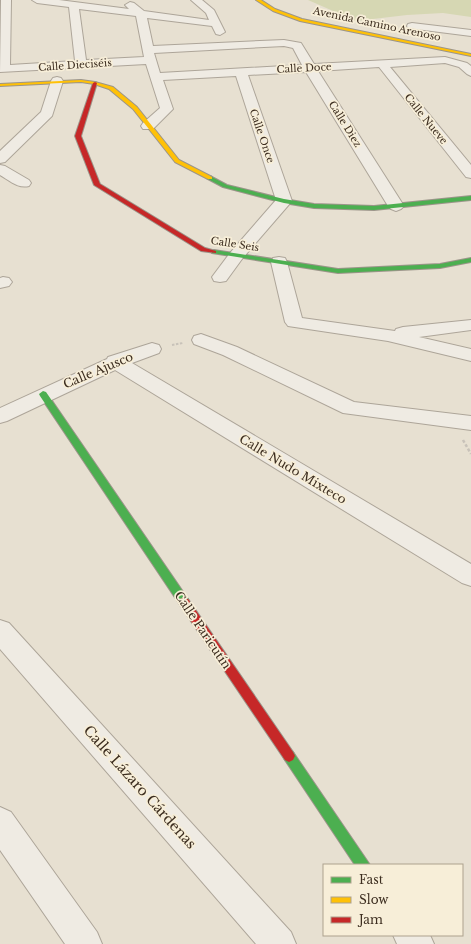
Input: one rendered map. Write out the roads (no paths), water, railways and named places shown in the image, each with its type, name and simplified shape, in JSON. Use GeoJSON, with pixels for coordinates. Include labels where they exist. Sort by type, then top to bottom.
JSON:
{"type":"FeatureCollection","features":[{"type":"Feature","properties":{"kind":"street"},"geometry":{"type":"LineString","coordinates":[[2,69],[6,0]]}},
{"type":"Feature","properties":{"kind":"street"},"geometry":{"type":"LineString","coordinates":[[37,0],[217,24]]}},
{"type":"Feature","properties":{"kind":"street"},"geometry":{"type":"LineString","coordinates":[[123,0],[140,14],[155,77],[167,110],[148,126]]}},
{"type":"Feature","properties":{"kind":"street"},"geometry":{"type":"LineString","coordinates":[[196,0],[210,12],[217,24],[225,46]]}},
{"type":"Feature","properties":{"kind":"street","name":"Avenida Camino Arenoso"},"geometry":{"type":"LineString","coordinates":[[258,0],[274,10],[301,20],[471,55]]}},
{"type":"Feature","properties":{"kind":"street"},"geometry":{"type":"LineString","coordinates":[[74,5],[81,64]]}},
{"type":"Feature","properties":{"kind":"street"},"geometry":{"type":"LineString","coordinates":[[425,18],[471,24]]}},
{"type":"Feature","properties":{"kind":"street"},"geometry":{"type":"LineString","coordinates":[[412,26],[471,33]]}},
{"type":"Feature","properties":{"kind":"street","name":"Calle Dieciséis"},"geometry":{"type":"LineString","coordinates":[[2,69],[81,64],[225,46],[294,44]]}},
{"type":"Feature","properties":{"kind":"street","name":"Calle Diez"},"geometry":{"type":"LineString","coordinates":[[294,44],[299,46],[310,68],[396,206]]}},
{"type":"Feature","properties":{"kind":"street","name":"Calle Doce"},"geometry":{"type":"LineString","coordinates":[[155,77],[446,60],[463,65],[471,72]]}},
{"type":"Feature","properties":{"kind":"street","name":"Calle Nueve"},"geometry":{"type":"LineString","coordinates":[[382,64],[471,174]]}},
{"type":"Feature","properties":{"kind":"street","name":"Calle Once"},"geometry":{"type":"LineString","coordinates":[[241,72],[284,201]]}},
{"type":"Feature","properties":{"kind":"street"},"geometry":{"type":"LineString","coordinates":[[0,85],[57,81],[95,83],[111,88],[125,99],[177,161],[225,186],[284,201],[314,206],[374,208],[471,198]]}},
{"type":"Feature","properties":{"kind":"street"},"geometry":{"type":"LineString","coordinates":[[0,158],[47,113],[57,81]]}},
{"type":"Feature","properties":{"kind":"street","name":"Calle Seis"},"geometry":{"type":"LineString","coordinates":[[95,83],[78,136],[97,185],[203,250],[338,271],[440,266],[471,260]]}},
{"type":"Feature","properties":{"kind":"street"},"geometry":{"type":"LineString","coordinates":[[0,169],[24,183]]}},
{"type":"Feature","properties":{"kind":"street"},"geometry":{"type":"LineString","coordinates":[[220,277],[236,256],[284,201]]}},
{"type":"Feature","properties":{"kind":"street"},"geometry":{"type":"LineString","coordinates":[[279,262],[294,322],[388,335],[471,355]]}},
{"type":"Feature","properties":{"kind":"street"},"geometry":{"type":"LineString","coordinates":[[388,335],[471,325]]}},
{"type":"Feature","properties":{"kind":"street"},"geometry":{"type":"LineString","coordinates":[[201,340],[230,351],[350,408],[471,423]]}},
{"type":"Feature","properties":{"kind":"street","name":"Calle Ajusco"},"geometry":{"type":"LineString","coordinates":[[0,416],[43,394],[115,361],[152,348]]}},
{"type":"Feature","properties":{"kind":"street","name":"Calle Nudo Mixteco"},"geometry":{"type":"LineString","coordinates":[[115,361],[471,576]]}},
{"type":"Feature","properties":{"kind":"street","name":"Calle Paricutín"},"geometry":{"type":"LineString","coordinates":[[43,394],[362,864]]}},
{"type":"Feature","properties":{"kind":"street","name":"Calle Lázaro Cárdenas"},"geometry":{"type":"LineString","coordinates":[[0,631],[279,944]]}},
{"type":"Feature","properties":{"kind":"street"},"geometry":{"type":"LineString","coordinates":[[0,823],[85,944]]}},
{"type":"Feature","properties":{"kind":"street"},"geometry":{"type":"LineString","coordinates":[[411,936],[417,944]]}}]}
